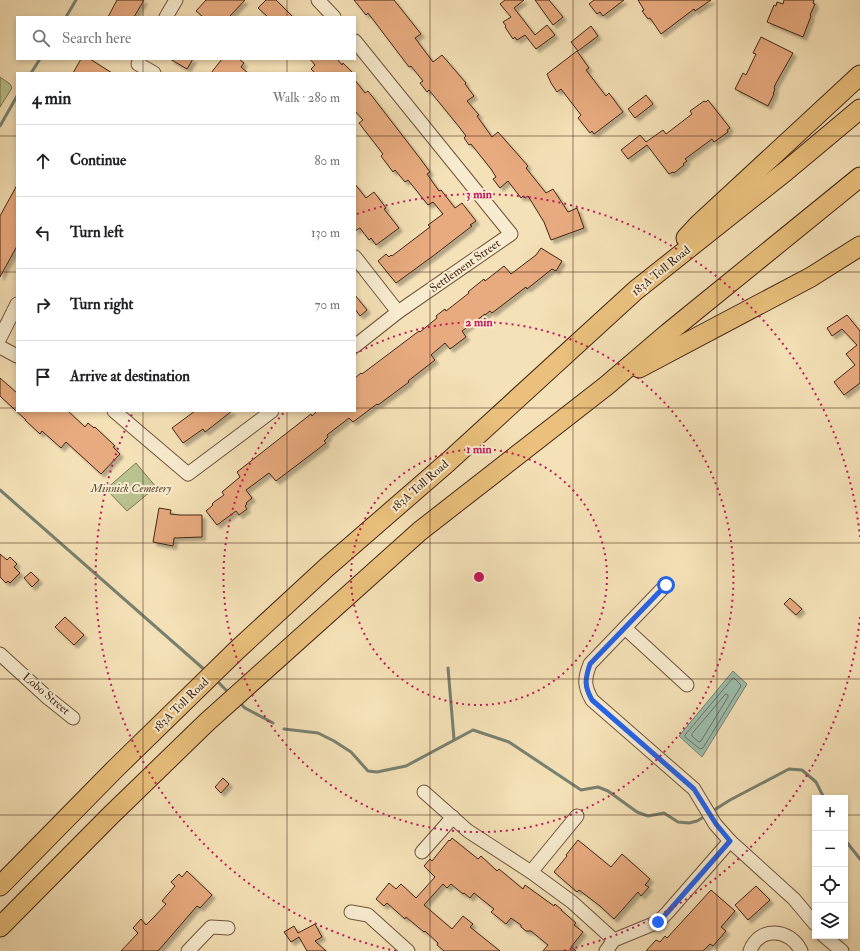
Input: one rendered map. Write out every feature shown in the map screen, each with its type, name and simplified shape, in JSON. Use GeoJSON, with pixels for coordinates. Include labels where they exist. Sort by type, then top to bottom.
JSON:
{"type":"FeatureCollection","features":[{"type":"Feature","properties":{"kind":"highway"},"geometry":{"type":"LineString","coordinates":[[636,290],[699,224],[860,75]]}},
{"type":"Feature","properties":{"kind":"highway","name":"183A Toll Road"},"geometry":{"type":"LineString","coordinates":[[0,886],[116,768],[237,650],[327,567],[448,462],[636,290],[786,171],[860,109]]}},
{"type":"Feature","properties":{"kind":"highway"},"geometry":{"type":"LineString","coordinates":[[0,927],[110,816],[207,722],[420,531],[606,386],[668,333],[860,177]]}},
{"type":"Feature","properties":{"kind":"highway"},"geometry":{"type":"LineString","coordinates":[[606,386],[811,277],[860,246]]}},
{"type":"Feature","properties":{"kind":"street"},"geometry":{"type":"LineString","coordinates":[[167,16],[176,0]]}},
{"type":"Feature","properties":{"kind":"street"},"geometry":{"type":"LineString","coordinates":[[318,0],[333,16]]}},
{"type":"Feature","properties":{"kind":"street","name":"Settlement Street"},"geometry":{"type":"LineString","coordinates":[[356,42],[511,234],[398,312],[356,345]]}},
{"type":"Feature","properties":{"kind":"street"},"geometry":{"type":"LineString","coordinates":[[137,65],[152,72]]}},
{"type":"Feature","properties":{"kind":"street"},"geometry":{"type":"LineString","coordinates":[[356,258],[398,312]]}},
{"type":"Feature","properties":{"kind":"street"},"geometry":{"type":"LineString","coordinates":[[0,338],[16,306]]}},
{"type":"Feature","properties":{"kind":"street"},"geometry":{"type":"LineString","coordinates":[[0,347],[16,355]]}},
{"type":"Feature","properties":{"kind":"street"},"geometry":{"type":"LineString","coordinates":[[115,412],[188,474],[271,412]]}},
{"type":"Feature","properties":{"kind":"street"},"geometry":{"type":"LineString","coordinates":[[666,585],[590,664],[587,674],[586,689],[592,700],[694,789],[716,824],[730,841],[794,898],[812,920]]}},
{"type":"Feature","properties":{"kind":"street"},"geometry":{"type":"LineString","coordinates":[[625,628],[687,685]]}},
{"type":"Feature","properties":{"kind":"street","name":"Lobo Street"},"geometry":{"type":"LineString","coordinates":[[0,654],[48,698],[74,718]]}},
{"type":"Feature","properties":{"kind":"street"},"geometry":{"type":"LineString","coordinates":[[424,792],[468,831],[531,872],[572,902],[614,940]]}},
{"type":"Feature","properties":{"kind":"street"},"geometry":{"type":"LineString","coordinates":[[531,872],[577,816]]}},
{"type":"Feature","properties":{"kind":"street"},"geometry":{"type":"LineString","coordinates":[[422,852],[453,817]]}},
{"type":"Feature","properties":{"kind":"street"},"geometry":{"type":"LineString","coordinates":[[606,951],[614,940],[658,922],[730,841]]}},
{"type":"Feature","properties":{"kind":"street"},"geometry":{"type":"LineString","coordinates":[[351,912],[368,915],[408,951]]}},
{"type":"Feature","properties":{"kind":"street"},"geometry":{"type":"LineString","coordinates":[[188,951],[211,927],[228,928]]}},
{"type":"Feature","properties":{"kind":"street"},"geometry":{"type":"LineString","coordinates":[[750,951],[751,946],[757,939],[766,934],[775,933],[784,934],[792,939],[801,951]]}},
{"type":"Feature","properties":{"kind":"street"},"geometry":{"type":"LineString","coordinates":[[828,939],[842,951]]}},
{"type":"Feature","properties":{"kind":"green space"},"geometry":{"type":"Polygon","coordinates":[[[0,77],[10,84],[12,88],[0,107],[0,77]]]}},
{"type":"Feature","properties":{"kind":"green space","name":"Minnick Cemetery"},"geometry":{"type":"Polygon","coordinates":[[[136,463],[156,487],[127,511],[106,489],[136,463]]]}},
{"type":"Feature","properties":{"kind":"water"},"geometry":{"type":"Polygon","coordinates":[[[733,671],[747,684],[702,757],[679,736],[733,671]]]}},
{"type":"Feature","properties":{"kind":"building"},"geometry":{"type":"Polygon","coordinates":[[[117,0],[144,0],[135,16],[109,16],[117,0]]]}},
{"type":"Feature","properties":{"kind":"building"},"geometry":{"type":"Polygon","coordinates":[[[206,0],[245,0],[230,16],[202,16],[196,11],[206,0]]]}},
{"type":"Feature","properties":{"kind":"building"},"geometry":{"type":"Polygon","coordinates":[[[266,0],[276,0],[292,16],[267,16],[258,8],[266,0]]]}},
{"type":"Feature","properties":{"kind":"building"},"geometry":{"type":"Polygon","coordinates":[[[354,0],[394,0],[421,34],[415,38],[433,62],[442,55],[466,83],[465,84],[474,96],[467,101],[479,115],[477,116],[492,137],[498,132],[528,166],[526,168],[546,193],[553,189],[568,212],[577,208],[584,228],[551,240],[544,222],[528,196],[525,198],[523,196],[521,198],[508,181],[500,188],[493,179],[496,177],[491,169],[471,144],[469,145],[464,138],[466,136],[460,128],[429,90],[427,92],[420,83],[423,81],[411,66],[409,67],[368,13],[366,15],[354,0]]]}},
{"type":"Feature","properties":{"kind":"building"},"geometry":{"type":"Polygon","coordinates":[[[505,0],[524,0],[514,8],[535,35],[547,25],[555,35],[536,49],[525,35],[517,40],[515,37],[513,39],[503,22],[511,17],[500,4],[505,0]]]}},
{"type":"Feature","properties":{"kind":"building"},"geometry":{"type":"Polygon","coordinates":[[[535,0],[549,0],[563,17],[553,25],[535,0]]]}},
{"type":"Feature","properties":{"kind":"building"},"geometry":{"type":"Polygon","coordinates":[[[594,0],[624,0],[603,16],[600,12],[597,14],[589,4],[594,0]]]}},
{"type":"Feature","properties":{"kind":"building"},"geometry":{"type":"Polygon","coordinates":[[[638,0],[711,0],[695,11],[694,9],[661,34],[650,18],[648,19],[642,11],[644,10],[638,0]]]}},
{"type":"Feature","properties":{"kind":"building"},"geometry":{"type":"Polygon","coordinates":[[[784,0],[814,0],[813,3],[815,4],[803,37],[767,22],[774,5],[776,6],[777,2],[783,4],[784,0]]]}},
{"type":"Feature","properties":{"kind":"building"},"geometry":{"type":"Polygon","coordinates":[[[591,26],[598,36],[578,51],[571,42],[591,26]]]}},
{"type":"Feature","properties":{"kind":"building"},"geometry":{"type":"Polygon","coordinates":[[[761,37],[793,53],[776,83],[774,94],[768,106],[735,89],[743,73],[746,75],[756,54],[753,53],[761,37]]]}},
{"type":"Feature","properties":{"kind":"building"},"geometry":{"type":"Polygon","coordinates":[[[577,51],[589,68],[586,70],[606,96],[609,93],[623,112],[594,134],[592,131],[590,133],[578,118],[581,115],[561,89],[557,92],[547,74],[577,51]]]}},
{"type":"Feature","properties":{"kind":"building"},"geometry":{"type":"Polygon","coordinates":[[[80,60],[92,60],[110,72],[74,72],[80,60]]]}},
{"type":"Feature","properties":{"kind":"building"},"geometry":{"type":"Polygon","coordinates":[[[172,60],[192,60],[187,69],[172,60]]]}},
{"type":"Feature","properties":{"kind":"building"},"geometry":{"type":"Polygon","coordinates":[[[221,60],[240,60],[244,63],[241,67],[247,72],[212,72],[221,60]]]}},
{"type":"Feature","properties":{"kind":"building"},"geometry":{"type":"Polygon","coordinates":[[[311,60],[338,60],[352,72],[314,72],[311,69],[315,65],[311,60]]]}},
{"type":"Feature","properties":{"kind":"building"},"geometry":{"type":"Polygon","coordinates":[[[356,81],[365,93],[368,91],[419,157],[430,172],[427,174],[439,191],[441,190],[455,208],[462,203],[476,221],[470,225],[472,226],[396,283],[378,261],[386,254],[389,257],[391,255],[392,256],[430,227],[428,225],[443,214],[433,202],[428,205],[408,180],[405,182],[395,170],[393,172],[381,156],[383,154],[359,123],[363,120],[356,112],[356,81]]]}},
{"type":"Feature","properties":{"kind":"building"},"geometry":{"type":"Polygon","coordinates":[[[646,95],[653,104],[635,118],[628,109],[646,95]]]}},
{"type":"Feature","properties":{"kind":"building"},"geometry":{"type":"Polygon","coordinates":[[[708,100],[730,128],[727,130],[728,132],[714,142],[712,139],[685,159],[687,161],[683,164],[684,165],[674,173],[669,174],[647,145],[628,159],[621,150],[640,135],[646,142],[663,130],[666,134],[692,114],[690,111],[704,101],[706,102],[708,100]]]}},
{"type":"Feature","properties":{"kind":"building"},"geometry":{"type":"Polygon","coordinates":[[[356,185],[366,198],[374,192],[386,208],[384,209],[399,228],[376,245],[371,238],[369,240],[360,228],[356,230],[356,185]]]}},
{"type":"Feature","properties":{"kind":"building"},"geometry":{"type":"Polygon","coordinates":[[[16,187],[16,248],[0,277],[0,216],[16,187]]]}},
{"type":"Feature","properties":{"kind":"building"},"geometry":{"type":"Polygon","coordinates":[[[541,248],[562,261],[556,271],[552,269],[527,289],[526,287],[492,313],[490,311],[485,314],[462,331],[466,337],[450,349],[445,343],[431,355],[435,360],[408,381],[409,382],[353,422],[349,418],[327,435],[328,437],[324,441],[326,443],[276,481],[269,473],[246,490],[252,498],[246,503],[247,504],[245,506],[247,509],[239,515],[236,511],[217,525],[206,511],[213,505],[212,504],[214,502],[224,495],[222,492],[240,477],[237,472],[311,414],[312,416],[316,412],[356,412],[356,377],[419,331],[420,332],[437,318],[436,316],[445,309],[446,311],[484,279],[485,281],[504,266],[511,274],[536,255],[541,248]]]}},
{"type":"Feature","properties":{"kind":"building"},"geometry":{"type":"Polygon","coordinates":[[[356,296],[367,310],[360,316],[356,310],[356,296]]]}},
{"type":"Feature","properties":{"kind":"building"},"geometry":{"type":"Polygon","coordinates":[[[847,315],[860,331],[860,383],[844,395],[834,382],[855,365],[846,354],[857,345],[842,329],[832,336],[827,328],[847,315]]]}},
{"type":"Feature","properties":{"kind":"building"},"geometry":{"type":"Polygon","coordinates":[[[0,378],[16,392],[16,411],[0,396],[0,378]]]}},
{"type":"Feature","properties":{"kind":"building"},"geometry":{"type":"Polygon","coordinates":[[[17,412],[69,412],[85,427],[88,423],[94,428],[95,427],[115,446],[113,447],[120,454],[101,474],[66,442],[61,448],[42,431],[40,434],[17,412]]]}},
{"type":"Feature","properties":{"kind":"building"},"geometry":{"type":"Polygon","coordinates":[[[194,412],[231,412],[205,432],[203,429],[183,443],[172,428],[194,412]]]}},
{"type":"Feature","properties":{"kind":"building"},"geometry":{"type":"Polygon","coordinates":[[[159,508],[171,510],[170,514],[202,515],[202,537],[174,538],[173,546],[153,542],[159,508]]]}},
{"type":"Feature","properties":{"kind":"building"},"geometry":{"type":"Polygon","coordinates":[[[0,554],[7,560],[10,557],[17,564],[14,567],[20,573],[10,583],[8,581],[6,583],[0,577],[0,554]]]}},
{"type":"Feature","properties":{"kind":"building"},"geometry":{"type":"Polygon","coordinates":[[[31,572],[39,580],[32,587],[24,578],[31,572]]]}},
{"type":"Feature","properties":{"kind":"building"},"geometry":{"type":"Polygon","coordinates":[[[790,598],[802,609],[796,615],[784,604],[790,598]]]}},
{"type":"Feature","properties":{"kind":"building"},"geometry":{"type":"Polygon","coordinates":[[[65,617],[84,635],[74,645],[55,627],[65,617]]]}},
{"type":"Feature","properties":{"kind":"building"},"geometry":{"type":"Polygon","coordinates":[[[223,778],[229,784],[221,793],[215,787],[223,778]]]}},
{"type":"Feature","properties":{"kind":"building"},"geometry":{"type":"Polygon","coordinates":[[[452,838],[478,859],[481,856],[497,871],[499,869],[523,889],[525,885],[562,910],[576,923],[574,925],[583,932],[571,947],[576,951],[543,951],[548,945],[531,931],[526,931],[521,927],[521,925],[511,918],[506,924],[491,912],[494,909],[474,893],[470,898],[451,884],[447,888],[443,884],[424,905],[452,929],[463,916],[473,924],[470,927],[500,951],[444,951],[425,931],[424,932],[406,917],[405,919],[387,903],[384,906],[376,899],[389,883],[396,889],[401,884],[416,898],[435,877],[424,866],[430,859],[432,861],[452,838]]]}},
{"type":"Feature","properties":{"kind":"building"},"geometry":{"type":"Polygon","coordinates":[[[578,840],[611,867],[622,854],[650,879],[645,885],[649,887],[641,896],[638,892],[614,919],[600,906],[579,890],[577,892],[554,872],[578,840]]]}},
{"type":"Feature","properties":{"kind":"building"},"geometry":{"type":"Polygon","coordinates":[[[187,871],[212,895],[200,908],[197,906],[158,951],[121,951],[138,933],[133,928],[141,919],[146,925],[154,917],[166,904],[162,901],[175,886],[171,882],[179,874],[182,877],[187,871]]]}},
{"type":"Feature","properties":{"kind":"building"},"geometry":{"type":"Polygon","coordinates":[[[756,886],[770,900],[748,920],[735,905],[756,886]]]}},
{"type":"Feature","properties":{"kind":"building"},"geometry":{"type":"Polygon","coordinates":[[[711,890],[735,911],[721,927],[726,931],[713,946],[710,944],[703,951],[646,951],[656,940],[660,942],[665,936],[667,938],[711,890]]]}},
{"type":"Feature","properties":{"kind":"building"},"geometry":{"type":"Polygon","coordinates":[[[315,924],[322,937],[315,941],[326,951],[307,951],[299,937],[291,942],[284,932],[294,926],[298,933],[315,924]]]}},
{"type":"Feature","properties":{"kind":"waterway"},"geometry":{"type":"LineString","coordinates":[[67,16],[76,0]]}},
{"type":"Feature","properties":{"kind":"waterway"},"geometry":{"type":"LineString","coordinates":[[32,72],[39,60]]}},
{"type":"Feature","properties":{"kind":"waterway"},"geometry":{"type":"LineString","coordinates":[[0,126],[16,98]]}},
{"type":"Feature","properties":{"kind":"waterway"},"geometry":{"type":"LineString","coordinates":[[0,490],[206,671]]}},
{"type":"Feature","properties":{"kind":"waterway"},"geometry":{"type":"LineString","coordinates":[[448,668],[454,739]]}},
{"type":"Feature","properties":{"kind":"waterway"},"geometry":{"type":"LineString","coordinates":[[216,680],[229,693]]}},
{"type":"Feature","properties":{"kind":"waterway"},"geometry":{"type":"LineString","coordinates":[[239,702],[245,708],[273,723]]}},
{"type":"Feature","properties":{"kind":"waterway"},"geometry":{"type":"LineString","coordinates":[[284,729],[318,733],[351,752],[368,771],[377,772],[406,766],[473,730],[509,742],[581,790],[598,787],[608,791],[637,812],[648,816],[664,813],[678,822],[689,823],[697,821],[707,815]]}},
{"type":"Feature","properties":{"kind":"waterway"},"geometry":{"type":"LineString","coordinates":[[711,812],[730,800],[789,769],[802,770],[816,782],[822,795]]}},
{"type":"Feature","properties":{"kind":"waterway"},"geometry":{"type":"LineString","coordinates":[[848,844],[860,859]]}},
{"type":"Feature","properties":{"kind":"route"},"geometry":{"type":"LineString","coordinates":[[658,922],[730,841],[716,824],[694,789],[592,700],[586,689],[587,674],[590,664],[666,585]]}}]}
